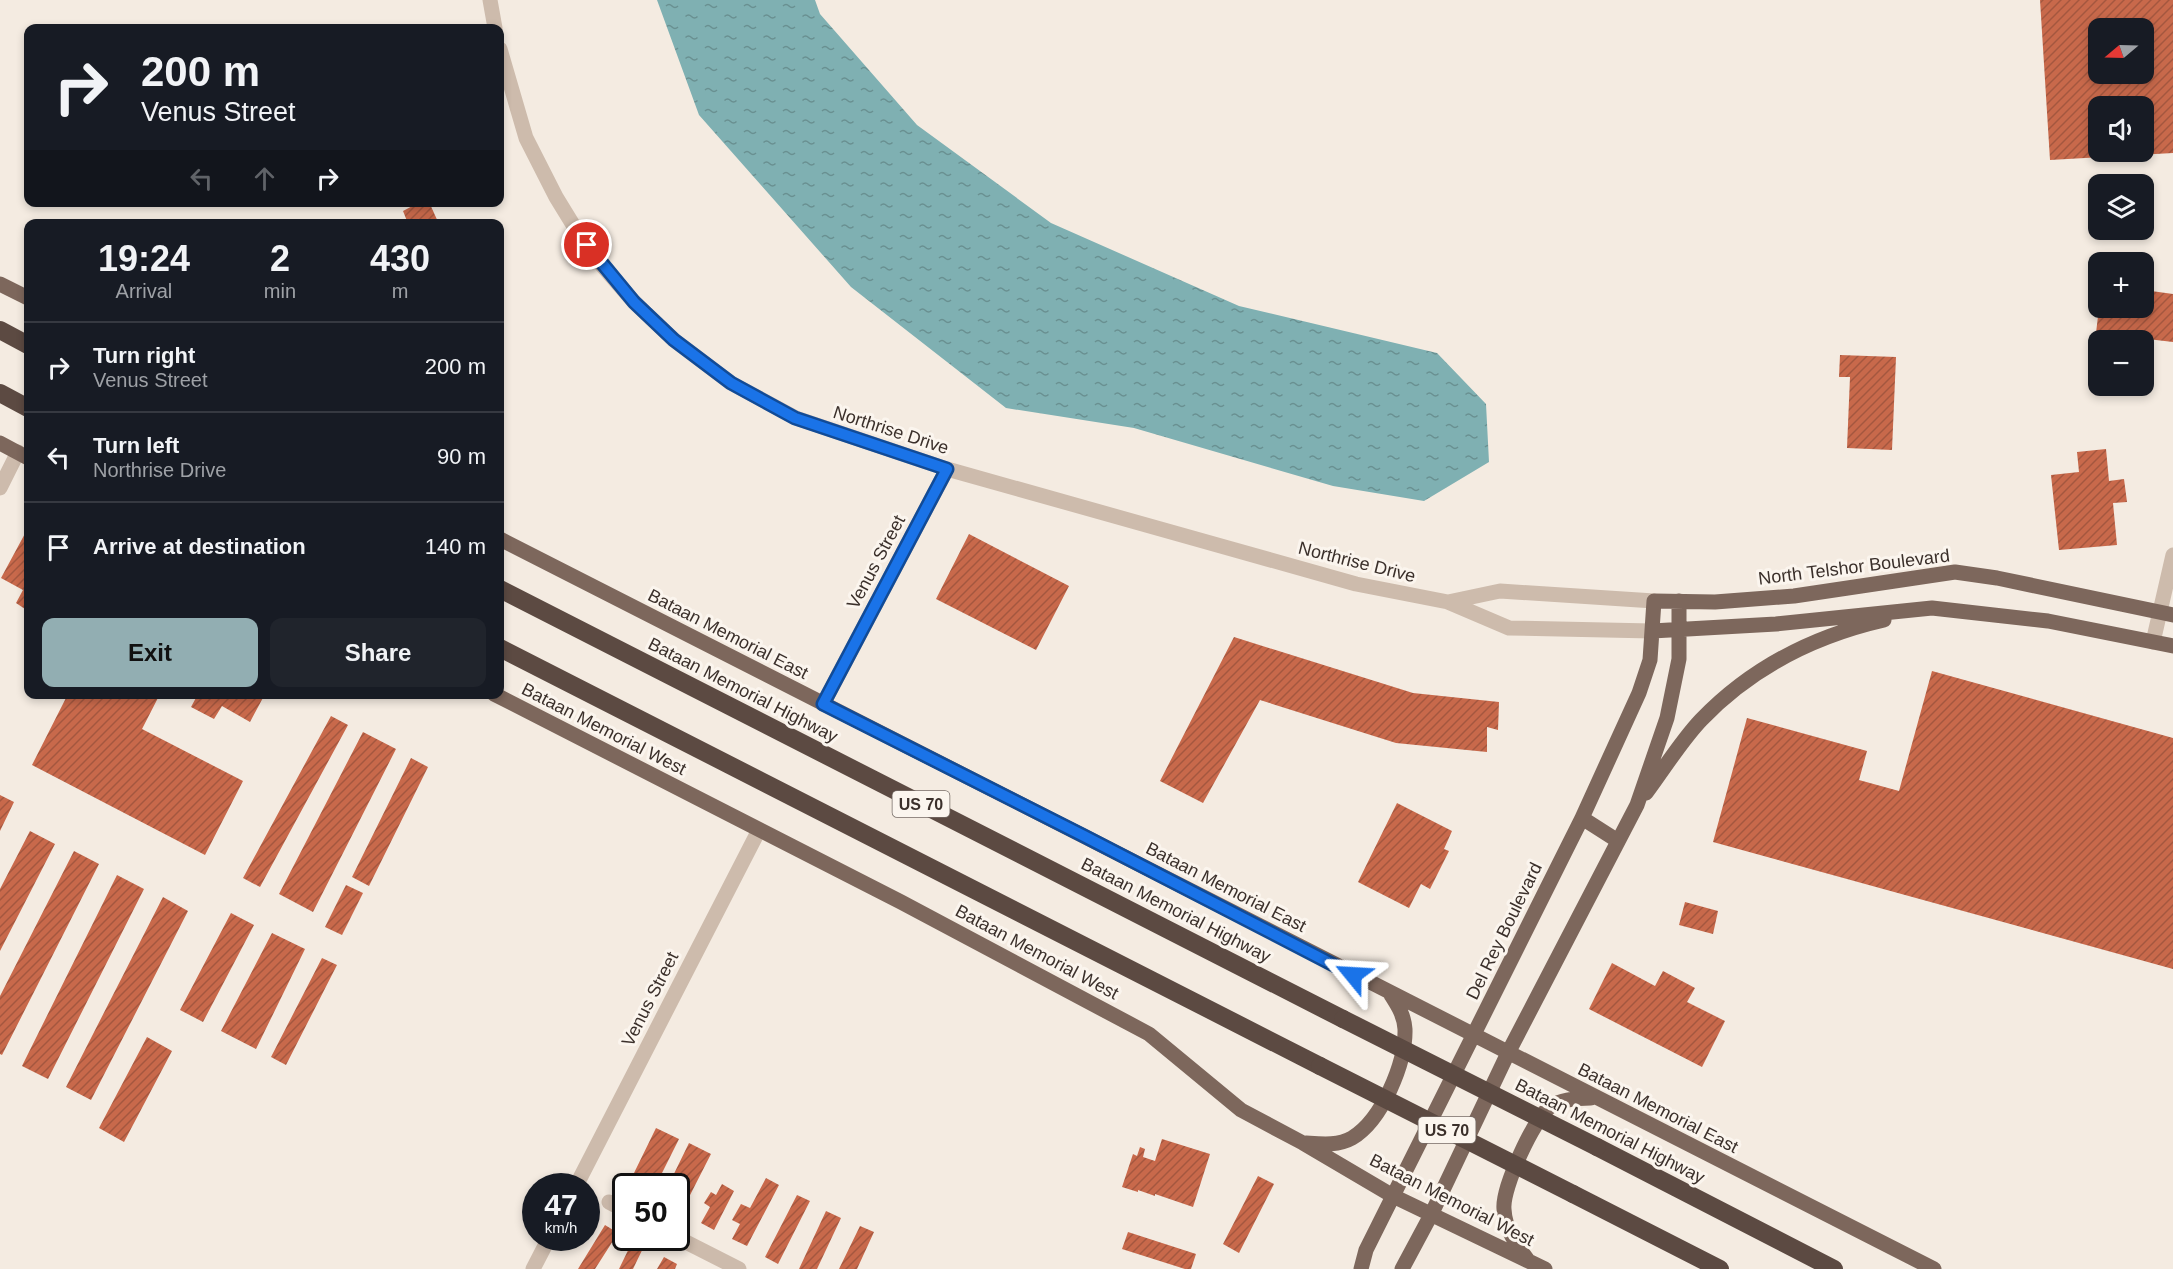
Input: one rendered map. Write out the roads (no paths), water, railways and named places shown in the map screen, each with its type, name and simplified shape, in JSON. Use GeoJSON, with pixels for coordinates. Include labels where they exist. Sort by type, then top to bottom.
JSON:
{"type":"FeatureCollection","features":[{"type":"Feature","properties":{"kind":"highway"},"geometry":{"type":"LineString","coordinates":[[0,330],[24,343]]}},
{"type":"Feature","properties":{"kind":"highway"},"geometry":{"type":"LineString","coordinates":[[0,393],[24,406]]}},
{"type":"Feature","properties":{"kind":"highway","name":"Bataan Memorial Highway"},"geometry":{"type":"LineString","coordinates":[[504,591],[1834,1269]]}},
{"type":"Feature","properties":{"kind":"highway","name":"US 70"},"geometry":{"type":"LineString","coordinates":[[504,650],[1720,1269]]}},
{"type":"Feature","properties":{"kind":"main road"},"geometry":{"type":"LineString","coordinates":[[0,284],[24,296]]}},
{"type":"Feature","properties":{"kind":"main road"},"geometry":{"type":"LineString","coordinates":[[0,443],[23,455]]}},
{"type":"Feature","properties":{"kind":"main road","name":"Bataan Memorial East"},"geometry":{"type":"LineString","coordinates":[[504,541],[1594,1098],[1934,1269]]}},
{"type":"Feature","properties":{"kind":"main road","name":"North Telshor Boulevard"},"geometry":{"type":"LineString","coordinates":[[1679,601],[1715,602],[1794,596],[1955,572],[1997,578],[2167,614]]}},
{"type":"Feature","properties":{"kind":"main road","name":"Northrise Drive"},"geometry":{"type":"LineString","coordinates":[[1654,601],[1679,601]]}},
{"type":"Feature","properties":{"kind":"main road","name":"Del Rey Boulevard"},"geometry":{"type":"LineString","coordinates":[[1361,1269],[1366,1250],[1582,818],[1639,693],[1650,660],[1654,601]]}},
{"type":"Feature","properties":{"kind":"main road"},"geometry":{"type":"LineString","coordinates":[[1637,805],[1666,718],[1679,659],[1679,601]]}},
{"type":"Feature","properties":{"kind":"main road"},"geometry":{"type":"LineString","coordinates":[[1680,630],[1776,624],[1932,608],[2048,621],[2173,646]]}},
{"type":"Feature","properties":{"kind":"main road"},"geometry":{"type":"LineString","coordinates":[[1402,1269],[1432,1213],[1508,1053],[1637,805],[1701,720],[1746,680],[1792,651],[1846,629],[1932,608]]}},
{"type":"Feature","properties":{"kind":"main road","name":"Northrise Drive"},"geometry":{"type":"LineString","coordinates":[[1653,631],[1680,630]]}},
{"type":"Feature","properties":{"kind":"main road","name":"Bataan Memorial West"},"geometry":{"type":"LineString","coordinates":[[504,699],[912,907],[1149,1034],[1241,1110],[1303,1143],[1393,1196],[1545,1269]]}},
{"type":"Feature","properties":{"kind":"main road"},"geometry":{"type":"LineString","coordinates":[[1582,818],[1618,841]]}},
{"type":"Feature","properties":{"kind":"main road"},"geometry":{"type":"LineString","coordinates":[[1303,1143],[1334,1144],[1352,1138],[1377,1114],[1402,1058],[1405,1028],[1401,1010],[1390,994]]}},
{"type":"Feature","properties":{"kind":"main road"},"geometry":{"type":"LineString","coordinates":[[1528,1261],[1509,1233],[1505,1220],[1503,1207],[1509,1180],[1543,1113],[1566,1100],[1594,1098]]}},
{"type":"Feature","properties":{"kind":"street"},"geometry":{"type":"LineString","coordinates":[[490,0],[494,24]]}},
{"type":"Feature","properties":{"kind":"street","name":"Northrise Drive"},"geometry":{"type":"LineString","coordinates":[[504,63],[526,138],[556,197],[600,263],[634,302],[674,340],[731,383],[795,418],[947,469],[1356,584],[1448,602],[1509,628],[1653,631]]}},
{"type":"Feature","properties":{"kind":"street"},"geometry":{"type":"LineString","coordinates":[[0,488],[23,455]]}},
{"type":"Feature","properties":{"kind":"street","name":"Venus Street"},"geometry":{"type":"LineString","coordinates":[[823,704],[947,469]]}},
{"type":"Feature","properties":{"kind":"street"},"geometry":{"type":"LineString","coordinates":[[2153,642],[2167,614],[2173,555]]}},
{"type":"Feature","properties":{"kind":"street","name":"Northrise Drive"},"geometry":{"type":"LineString","coordinates":[[1448,602],[1500,591],[1654,601]]}},
{"type":"Feature","properties":{"kind":"street","name":"Venus Street"},"geometry":{"type":"LineString","coordinates":[[583,1173],[759,830]]}},
{"type":"Feature","properties":{"kind":"street"},"geometry":{"type":"LineString","coordinates":[[690,1244],[739,1269]]}},
{"type":"Feature","properties":{"kind":"street"},"geometry":{"type":"LineString","coordinates":[[533,1269],[542,1251]]}},
{"type":"Feature","properties":{"kind":"water"},"geometry":{"type":"Polygon","coordinates":[[[657,0],[815,0],[820,14],[917,125],[1051,223],[1239,306],[1437,353],[1486,404],[1489,462],[1424,501],[1333,486],[1134,428],[1006,408],[851,287],[699,115],[657,0]]]}}]}
